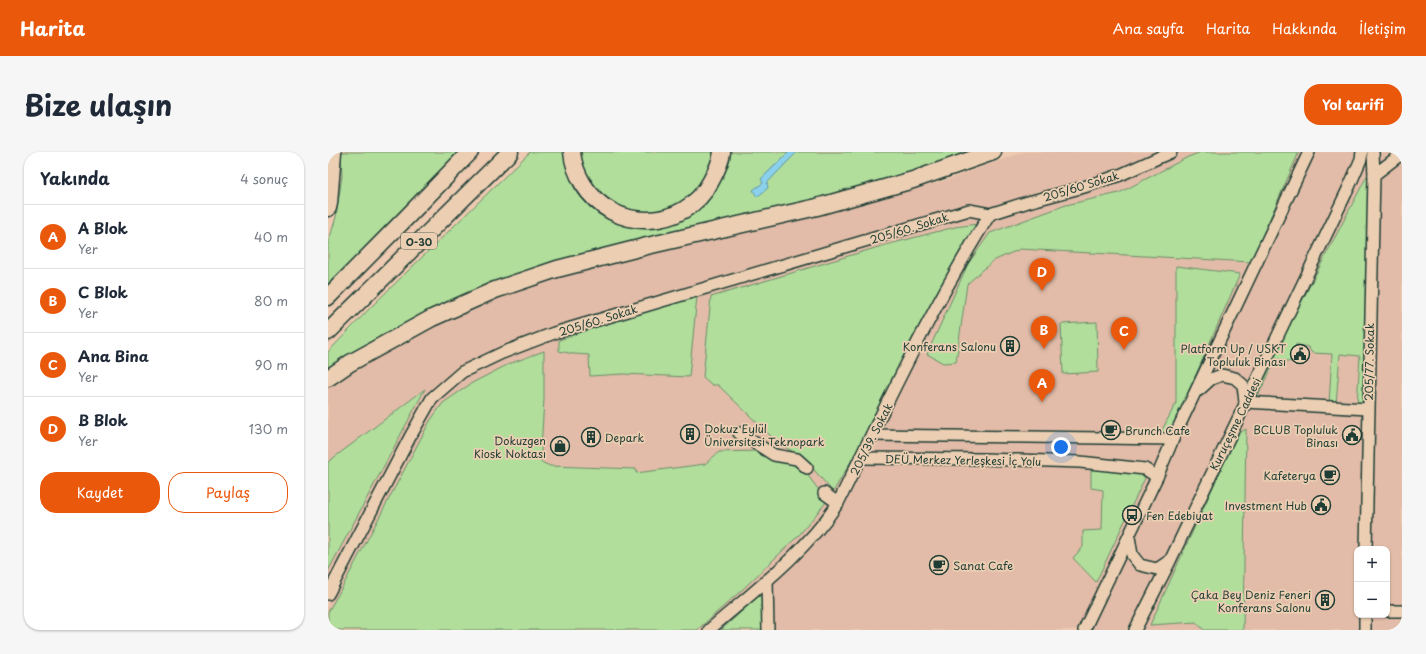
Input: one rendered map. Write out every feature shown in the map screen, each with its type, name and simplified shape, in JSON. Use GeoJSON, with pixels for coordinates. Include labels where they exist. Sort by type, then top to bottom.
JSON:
{"type":"FeatureCollection","features":[{"type":"Feature","properties":{"kind":"highway"},"geometry":{"type":"LineString","coordinates":[[328,208],[333,152]]}},
{"type":"Feature","properties":{"kind":"highway","name":"O-30"},"geometry":{"type":"LineString","coordinates":[[328,297],[470,152]]}},
{"type":"Feature","properties":{"kind":"highway","name":"O-30"},"geometry":{"type":"LineString","coordinates":[[328,332],[510,152]]}},
{"type":"Feature","properties":{"kind":"highway"},"geometry":{"type":"LineString","coordinates":[[572,152],[575,167],[580,179],[588,192],[599,203],[612,212],[627,218],[642,220],[671,216],[697,200],[708,186],[716,172],[722,152]]}},
{"type":"Feature","properties":{"kind":"highway"},"geometry":{"type":"LineString","coordinates":[[328,378],[350,363],[432,318],[494,290],[557,269],[633,249],[817,207],[913,180],[993,152]]}},
{"type":"Feature","properties":{"kind":"street","name":"205/60 Sokak"},"geometry":{"type":"LineString","coordinates":[[990,214],[1120,175],[1171,152]]}},
{"type":"Feature","properties":{"kind":"street"},"geometry":{"type":"LineString","coordinates":[[1084,630],[1157,478],[1173,439],[1309,152]]}},
{"type":"Feature","properties":{"kind":"street","name":"Kuruçeşme Caddesi"},"geometry":{"type":"LineString","coordinates":[[1135,630],[1170,561],[1349,187],[1361,159],[1362,152]]}},
{"type":"Feature","properties":{"kind":"street","name":"205/77. Sokak"},"geometry":{"type":"LineString","coordinates":[[1366,546],[1374,175],[1373,152]]}},
{"type":"Feature","properties":{"kind":"street"},"geometry":{"type":"LineString","coordinates":[[1374,175],[1399,154]]}},
{"type":"Feature","properties":{"kind":"street","name":"205/60. Sokak"},"geometry":{"type":"LineString","coordinates":[[328,594],[432,398],[462,372],[502,353],[576,327],[969,210],[990,214]]}},
{"type":"Feature","properties":{"kind":"street","name":"205/39. Sokak"},"geometry":{"type":"LineString","coordinates":[[709,630],[767,580],[809,540],[829,518],[967,250],[990,214]]}},
{"type":"Feature","properties":{"kind":"street"},"geometry":{"type":"LineString","coordinates":[[1196,392],[1211,379],[1222,375],[1234,378],[1243,385],[1245,402],[1368,408]]}},
{"type":"Feature","properties":{"kind":"street"},"geometry":{"type":"LineString","coordinates":[[739,433],[774,455],[796,459],[807,468]]}},
{"type":"Feature","properties":{"kind":"street","name":"DEÜ Merkez Yerleşkesi İç Yolu"},"geometry":{"type":"LineString","coordinates":[[872,435],[1173,439]]}},
{"type":"Feature","properties":{"kind":"street","name":"DEÜ Merkez Yerleşkesi İç Yolu"},"geometry":{"type":"LineString","coordinates":[[860,458],[984,458],[1080,462],[1145,468],[1157,478]]}},
{"type":"Feature","properties":{"kind":"street"},"geometry":{"type":"LineString","coordinates":[[824,493],[838,503]]}},
{"type":"Feature","properties":{"kind":"street"},"geometry":{"type":"LineString","coordinates":[[1129,537],[1132,555],[1140,566],[1156,569],[1170,561]]}},
{"type":"Feature","properties":{"kind":"street"},"geometry":{"type":"LineString","coordinates":[[767,580],[768,630]]}},
{"type":"Feature","properties":{"kind":"street"},"geometry":{"type":"LineString","coordinates":[[1390,611],[1402,611]]}},
{"type":"Feature","properties":{"kind":"street"},"geometry":{"type":"LineString","coordinates":[[1365,618],[1365,630]]}},
{"type":"Feature","properties":{"kind":"shaded area"},"geometry":{"type":"Polygon","coordinates":[[[1023,152],[1402,152],[1402,630],[328,630],[328,387],[385,352],[480,303],[516,290],[625,259],[844,208],[944,181],[1023,152]]]}},
{"type":"Feature","properties":{"kind":"green space"},"geometry":{"type":"Polygon","coordinates":[[[341,152],[461,152],[328,284],[328,244],[336,217],[342,176],[341,152]]]}},
{"type":"Feature","properties":{"kind":"green space"},"geometry":{"type":"Polygon","coordinates":[[[530,152],[565,152],[569,174],[575,190],[587,204],[607,219],[618,224],[641,229],[670,225],[699,209],[714,188],[726,152],[789,152],[761,179],[766,183],[797,152],[983,152],[909,177],[549,264],[328,374],[328,352],[372,306],[530,152]]]}},
{"type":"Feature","properties":{"kind":"green space"},"geometry":{"type":"Polygon","coordinates":[[[576,152],[715,152],[705,181],[696,192],[684,201],[672,207],[657,211],[642,212],[627,210],[619,207],[598,195],[586,180],[581,170],[576,152]]]}},
{"type":"Feature","properties":{"kind":"green space"},"geometry":{"type":"Polygon","coordinates":[[[1201,152],[1299,152],[1251,262],[1020,249],[993,261],[967,284],[956,362],[943,363],[927,354],[968,264],[990,233],[1066,205],[1119,193],[1188,157],[1201,152]]]}},
{"type":"Feature","properties":{"kind":"green space"},"geometry":{"type":"Polygon","coordinates":[[[1370,170],[1364,406],[1357,405],[1360,356],[1340,354],[1336,404],[1329,404],[1332,354],[1312,353],[1308,347],[1296,344],[1292,362],[1276,359],[1256,400],[1251,399],[1370,170]]]}},
{"type":"Feature","properties":{"kind":"green space"},"geometry":{"type":"Polygon","coordinates":[[[978,224],[950,270],[857,451],[833,492],[804,458],[778,443],[718,385],[712,385],[703,377],[711,297],[882,246],[955,227],[978,224]]]}},
{"type":"Feature","properties":{"kind":"green space"},"geometry":{"type":"Polygon","coordinates":[[[1176,266],[1240,274],[1169,436],[1160,434],[1176,403],[1176,266]]]}},
{"type":"Feature","properties":{"kind":"green space"},"geometry":{"type":"Polygon","coordinates":[[[697,296],[689,377],[623,374],[590,376],[589,355],[559,351],[559,340],[635,314],[697,296]]]}},
{"type":"Feature","properties":{"kind":"green space"},"geometry":{"type":"Polygon","coordinates":[[[1097,322],[1098,372],[1063,374],[1061,324],[1097,322]]]}},
{"type":"Feature","properties":{"kind":"green space"},"geometry":{"type":"Polygon","coordinates":[[[544,351],[544,399],[541,462],[550,466],[636,469],[636,473],[705,464],[719,452],[758,451],[800,465],[827,501],[800,534],[744,588],[697,630],[328,630],[328,612],[430,421],[443,403],[472,383],[509,364],[544,351]]]}},
{"type":"Feature","properties":{"kind":"green space"},"geometry":{"type":"Polygon","coordinates":[[[425,389],[328,571],[328,462],[425,389]]]}},
{"type":"Feature","properties":{"kind":"green space"},"geometry":{"type":"Polygon","coordinates":[[[1246,429],[1243,630],[1204,630],[1196,622],[1150,625],[1227,456],[1239,433],[1246,429]]]}},
{"type":"Feature","properties":{"kind":"green space"},"geometry":{"type":"Polygon","coordinates":[[[1091,468],[1142,474],[1145,478],[1096,582],[1073,558],[1083,547],[1083,531],[1102,530],[1103,490],[1091,488],[1091,468]]]}},
{"type":"Feature","properties":{"kind":"green space"},"geometry":{"type":"Polygon","coordinates":[[[762,593],[762,630],[721,630],[762,593]]]}},
{"type":"Feature","properties":{"kind":"water"},"geometry":{"type":"Polygon","coordinates":[[[789,152],[797,152],[767,183],[768,188],[757,197],[753,190],[763,183],[761,179],[789,152]]]}},
{"type":"Feature","properties":{"kind":"place","name":"B Blok"},"geometry":{"type":"Point","coordinates":[1042,291]}},
{"type":"Feature","properties":{"kind":"place","name":"Konferans Salonu"},"geometry":{"type":"Point","coordinates":[1010,346]}},
{"type":"Feature","properties":{"kind":"place","name":"C Blok"},"geometry":{"type":"Point","coordinates":[1044,349]}},
{"type":"Feature","properties":{"kind":"place","name":"Ana Bina"},"geometry":{"type":"Point","coordinates":[1124,350]}},
{"type":"Feature","properties":{"kind":"place","name":"Platform Up / USKT Topluluk Binası"},"geometry":{"type":"Point","coordinates":[1300,354]}},
{"type":"Feature","properties":{"kind":"place","name":"A Blok"},"geometry":{"type":"Point","coordinates":[1042,402]}},
{"type":"Feature","properties":{"kind":"place","name":"Brunch Cafe"},"geometry":{"type":"Point","coordinates":[1111,430]}},
{"type":"Feature","properties":{"kind":"place","name":"Dokuz Eylül Üniversitesi Teknopark"},"geometry":{"type":"Point","coordinates":[690,434]}},
{"type":"Feature","properties":{"kind":"place","name":"BCLUB Topluluk Binası"},"geometry":{"type":"Point","coordinates":[1352,435]}},
{"type":"Feature","properties":{"kind":"place","name":"Depark"},"geometry":{"type":"Point","coordinates":[591,437]}},
{"type":"Feature","properties":{"kind":"place","name":"Dokuzgen Kiosk Noktası"},"geometry":{"type":"Point","coordinates":[560,446]}},
{"type":"Feature","properties":{"kind":"place","name":"Kafeterya"},"geometry":{"type":"Point","coordinates":[1330,475]}},
{"type":"Feature","properties":{"kind":"place","name":"Investment Hub"},"geometry":{"type":"Point","coordinates":[1321,505]}},
{"type":"Feature","properties":{"kind":"place","name":"Fen Edebiyat"},"geometry":{"type":"Point","coordinates":[1132,515]}},
{"type":"Feature","properties":{"kind":"place","name":"Sanat Cafe"},"geometry":{"type":"Point","coordinates":[939,565]}},
{"type":"Feature","properties":{"kind":"place","name":"Çaka Bey Deniz Feneri Konferans Salonu"},"geometry":{"type":"Point","coordinates":[1325,600]}}]}
